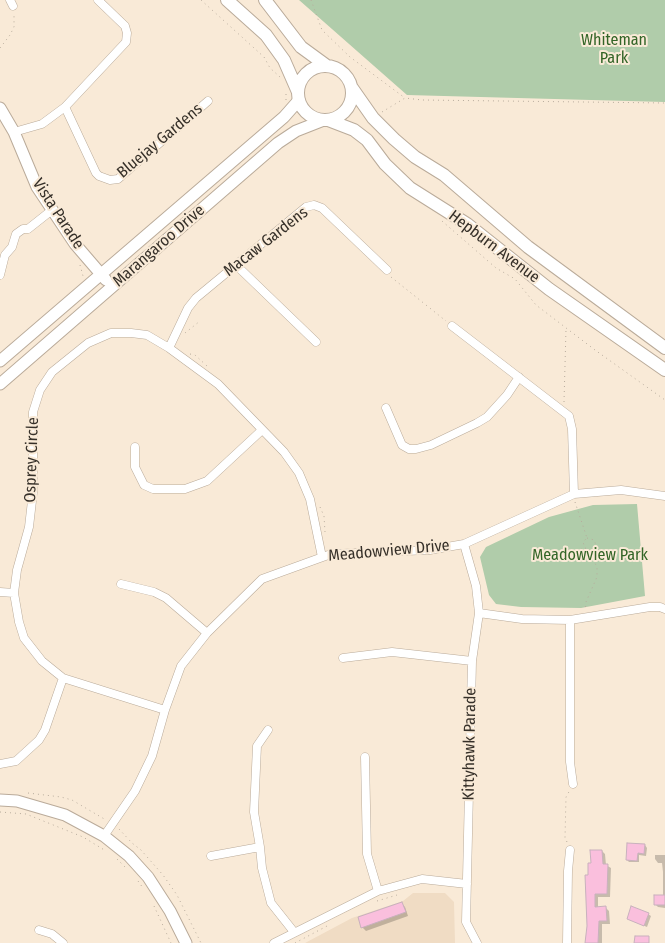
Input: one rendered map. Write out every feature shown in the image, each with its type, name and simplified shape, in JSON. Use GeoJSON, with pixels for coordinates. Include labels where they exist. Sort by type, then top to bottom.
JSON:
{"type":"FeatureCollection","features":[{"type":"Feature","properties":{"kind":"main road"},"geometry":{"type":"LineString","coordinates":[[227,0],[266,35],[284,60],[303,109],[310,116],[327,120],[342,114],[352,98],[352,88],[345,74],[337,68],[328,66],[316,67],[307,72],[300,81],[298,96]]}},
{"type":"Feature","properties":{"kind":"main road"},"geometry":{"type":"LineString","coordinates":[[265,0],[302,47],[328,66]]}},
{"type":"Feature","properties":{"kind":"main road","name":"Hepburn Avenue"},"geometry":{"type":"LineString","coordinates":[[352,88],[373,118],[394,139],[444,176],[528,247],[665,348]]}},
{"type":"Feature","properties":{"kind":"main road","name":"Marangaroo Drive"},"geometry":{"type":"LineString","coordinates":[[0,361],[284,117],[298,96]]}},
{"type":"Feature","properties":{"kind":"main road","name":"Vista Parade"},"geometry":{"type":"LineString","coordinates":[[0,108],[14,132],[37,187],[75,244],[112,287]]}},
{"type":"Feature","properties":{"kind":"main road","name":"Marangaroo Drive"},"geometry":{"type":"LineString","coordinates":[[0,384],[278,143],[296,131],[327,120]]}},
{"type":"Feature","properties":{"kind":"main road","name":"Hepburn Avenue"},"geometry":{"type":"LineString","coordinates":[[327,120],[354,130],[368,140],[385,164],[410,188],[468,224],[549,289],[665,370]]}},
{"type":"Feature","properties":{"kind":"main road"},"geometry":{"type":"LineString","coordinates":[[0,800],[18,801],[50,810],[104,836],[129,856],[148,877],[170,910],[186,943]]}},
{"type":"Feature","properties":{"kind":"street"},"geometry":{"type":"LineString","coordinates":[[14,132],[42,124],[64,107],[126,42],[127,33],[125,26],[98,0]]}},
{"type":"Feature","properties":{"kind":"street","name":"Bluejay Gardens"},"geometry":{"type":"LineString","coordinates":[[64,107],[96,174],[110,180],[118,179],[208,101]]}},
{"type":"Feature","properties":{"kind":"street","name":"Macaw Gardens"},"geometry":{"type":"LineString","coordinates":[[169,348],[192,303],[306,207],[314,205],[322,208],[387,270]]}},
{"type":"Feature","properties":{"kind":"street"},"geometry":{"type":"LineString","coordinates":[[0,275],[5,255],[12,247],[16,234],[23,229],[28,229],[52,210]]}},
{"type":"Feature","properties":{"kind":"street"},"geometry":{"type":"LineString","coordinates":[[0,248],[9,251]]}},
{"type":"Feature","properties":{"kind":"street"},"geometry":{"type":"LineString","coordinates":[[236,265],[316,342]]}},
{"type":"Feature","properties":{"kind":"street"},"geometry":{"type":"LineString","coordinates":[[452,326],[569,416],[572,429],[574,498]]}},
{"type":"Feature","properties":{"kind":"street","name":"Osprey Circle"},"geometry":{"type":"LineString","coordinates":[[165,710],[63,678],[42,661],[24,638],[14,593],[17,570],[29,527],[33,492],[33,412],[40,390],[52,372],[88,343],[111,333],[132,332],[147,335],[169,348],[218,384],[284,452],[299,473],[310,499],[322,557]]}},
{"type":"Feature","properties":{"kind":"street"},"geometry":{"type":"LineString","coordinates":[[386,408],[402,445],[409,449],[416,449],[431,445],[478,423],[507,395],[519,377]]}},
{"type":"Feature","properties":{"kind":"street"},"geometry":{"type":"LineString","coordinates":[[135,447],[135,467],[144,485],[152,489],[185,489],[207,481],[262,430]]}},
{"type":"Feature","properties":{"kind":"street","name":"Meadowview Drive"},"geometry":{"type":"LineString","coordinates":[[104,836],[140,782],[152,756],[165,710],[181,666],[207,633],[262,579],[331,554],[430,550],[464,544],[574,498],[621,490],[665,496]]}},
{"type":"Feature","properties":{"kind":"street","name":"Kittyhawk Parade"},"geometry":{"type":"LineString","coordinates":[[464,544],[476,586],[479,613],[472,661],[466,884],[466,922],[477,943]]}},
{"type":"Feature","properties":{"kind":"street"},"geometry":{"type":"LineString","coordinates":[[121,584],[154,592],[166,598],[207,633]]}},
{"type":"Feature","properties":{"kind":"street"},"geometry":{"type":"LineString","coordinates":[[0,592],[14,593]]}},
{"type":"Feature","properties":{"kind":"street"},"geometry":{"type":"LineString","coordinates":[[479,613],[522,619],[570,620],[650,607],[665,609]]}},
{"type":"Feature","properties":{"kind":"street"},"geometry":{"type":"LineString","coordinates":[[570,620],[570,762],[573,784]]}},
{"type":"Feature","properties":{"kind":"street"},"geometry":{"type":"LineString","coordinates":[[343,658],[392,652],[472,661]]}},
{"type":"Feature","properties":{"kind":"street"},"geometry":{"type":"LineString","coordinates":[[0,764],[16,761],[39,740],[46,730],[63,678]]}},
{"type":"Feature","properties":{"kind":"street"},"geometry":{"type":"LineString","coordinates":[[268,730],[257,746],[254,812],[262,868],[271,903],[294,932]]}},
{"type":"Feature","properties":{"kind":"street"},"geometry":{"type":"LineString","coordinates":[[365,757],[367,854],[378,890]]}},
{"type":"Feature","properties":{"kind":"street"},"geometry":{"type":"LineString","coordinates":[[211,856],[260,847]]}},
{"type":"Feature","properties":{"kind":"street"},"geometry":{"type":"LineString","coordinates":[[568,943],[568,871],[570,850]]}},
{"type":"Feature","properties":{"kind":"street"},"geometry":{"type":"LineString","coordinates":[[274,943],[378,890],[422,879],[466,884]]}},
{"type":"Feature","properties":{"kind":"street"},"geometry":{"type":"LineString","coordinates":[[39,930],[52,934],[63,943]]}},
{"type":"Feature","properties":{"kind":"path"},"geometry":{"type":"LineString","coordinates":[[201,0],[264,57],[270,68],[280,78]]}},
{"type":"Feature","properties":{"kind":"path"},"geometry":{"type":"LineString","coordinates":[[311,0],[322,30],[350,57],[405,98],[422,100],[665,103]]}},
{"type":"Feature","properties":{"kind":"path"},"geometry":{"type":"LineString","coordinates":[[0,48],[14,27],[15,20],[11,3]]}},
{"type":"Feature","properties":{"kind":"path"},"geometry":{"type":"LineString","coordinates":[[373,118],[405,98]]}},
{"type":"Feature","properties":{"kind":"path"},"geometry":{"type":"LineString","coordinates":[[437,217],[496,268],[515,279],[536,305],[665,400]]}},
{"type":"Feature","properties":{"kind":"path"},"geometry":{"type":"LineString","coordinates":[[387,270],[392,277],[452,326]]}},
{"type":"Feature","properties":{"kind":"path"},"geometry":{"type":"LineString","coordinates":[[182,335],[200,321]]}},
{"type":"Feature","properties":{"kind":"path"},"geometry":{"type":"LineString","coordinates":[[564,412],[566,328]]}},
{"type":"Feature","properties":{"kind":"path"},"geometry":{"type":"LineString","coordinates":[[188,353],[195,355],[208,366]]}},
{"type":"Feature","properties":{"kind":"path"},"geometry":{"type":"LineString","coordinates":[[574,498],[581,500]]}},
{"type":"Feature","properties":{"kind":"path"},"geometry":{"type":"LineString","coordinates":[[574,498],[587,538]]}},
{"type":"Feature","properties":{"kind":"path"},"geometry":{"type":"LineString","coordinates":[[320,507],[324,516],[325,534]]}},
{"type":"Feature","properties":{"kind":"path"},"geometry":{"type":"LineString","coordinates":[[585,548],[583,542],[587,538]]}},
{"type":"Feature","properties":{"kind":"path"},"geometry":{"type":"LineString","coordinates":[[587,538],[594,540],[596,545],[590,550]]}},
{"type":"Feature","properties":{"kind":"path"},"geometry":{"type":"LineString","coordinates":[[572,561],[579,550],[585,548],[590,550],[597,568],[597,577],[586,602],[585,618]]}},
{"type":"Feature","properties":{"kind":"path"},"geometry":{"type":"LineString","coordinates":[[570,850],[565,838],[566,797],[573,784]]}},
{"type":"Feature","properties":{"kind":"path"},"geometry":{"type":"LineString","coordinates":[[0,812],[26,814],[83,837],[109,852]]}},
{"type":"Feature","properties":{"kind":"path"},"geometry":{"type":"LineString","coordinates":[[116,859],[131,872]]}},
{"type":"Feature","properties":{"kind":"path"},"geometry":{"type":"LineString","coordinates":[[136,879],[146,892]]}},
{"type":"Feature","properties":{"kind":"path"},"geometry":{"type":"LineString","coordinates":[[372,903],[403,892]]}},
{"type":"Feature","properties":{"kind":"path"},"geometry":{"type":"LineString","coordinates":[[151,899],[171,943]]}},
{"type":"Feature","properties":{"kind":"path"},"geometry":{"type":"LineString","coordinates":[[296,943],[330,924]]}},
{"type":"Feature","properties":{"kind":"shaded area"},"geometry":{"type":"Polygon","coordinates":[[[413,893],[445,893],[454,902],[455,943],[305,943],[352,918],[403,901],[413,893]]]}},
{"type":"Feature","properties":{"kind":"green space","name":"Whiteman Park"},"geometry":{"type":"Polygon","coordinates":[[[299,0],[665,0],[665,102],[407,95],[299,0]]]}},
{"type":"Feature","properties":{"kind":"green space","name":"Meadowview Park"},"geometry":{"type":"Polygon","coordinates":[[[637,504],[645,596],[581,608],[521,607],[496,604],[489,595],[480,557],[486,547],[549,517],[593,505],[637,504]]]}},
{"type":"Feature","properties":{"kind":"building"},"geometry":{"type":"Polygon","coordinates":[[[627,843],[645,844],[644,854],[638,853],[637,861],[626,860],[627,843]]]}},
{"type":"Feature","properties":{"kind":"building"},"geometry":{"type":"Polygon","coordinates":[[[590,850],[602,850],[603,864],[608,864],[607,894],[595,894],[595,907],[606,906],[607,921],[599,921],[598,943],[585,943],[587,926],[585,875],[588,875],[588,863],[591,863],[590,850]]]}},
{"type":"Feature","properties":{"kind":"building"},"geometry":{"type":"Polygon","coordinates":[[[654,895],[665,895],[665,905],[654,905],[654,895]]]}},
{"type":"Feature","properties":{"kind":"building"},"geometry":{"type":"Polygon","coordinates":[[[402,902],[406,912],[361,928],[358,917],[402,902]]]}},
{"type":"Feature","properties":{"kind":"building"},"geometry":{"type":"Polygon","coordinates":[[[631,906],[649,913],[644,926],[627,919],[631,906]]]}},
{"type":"Feature","properties":{"kind":"building"},"geometry":{"type":"Polygon","coordinates":[[[635,936],[649,936],[649,943],[634,943],[635,936]]]}}]}
